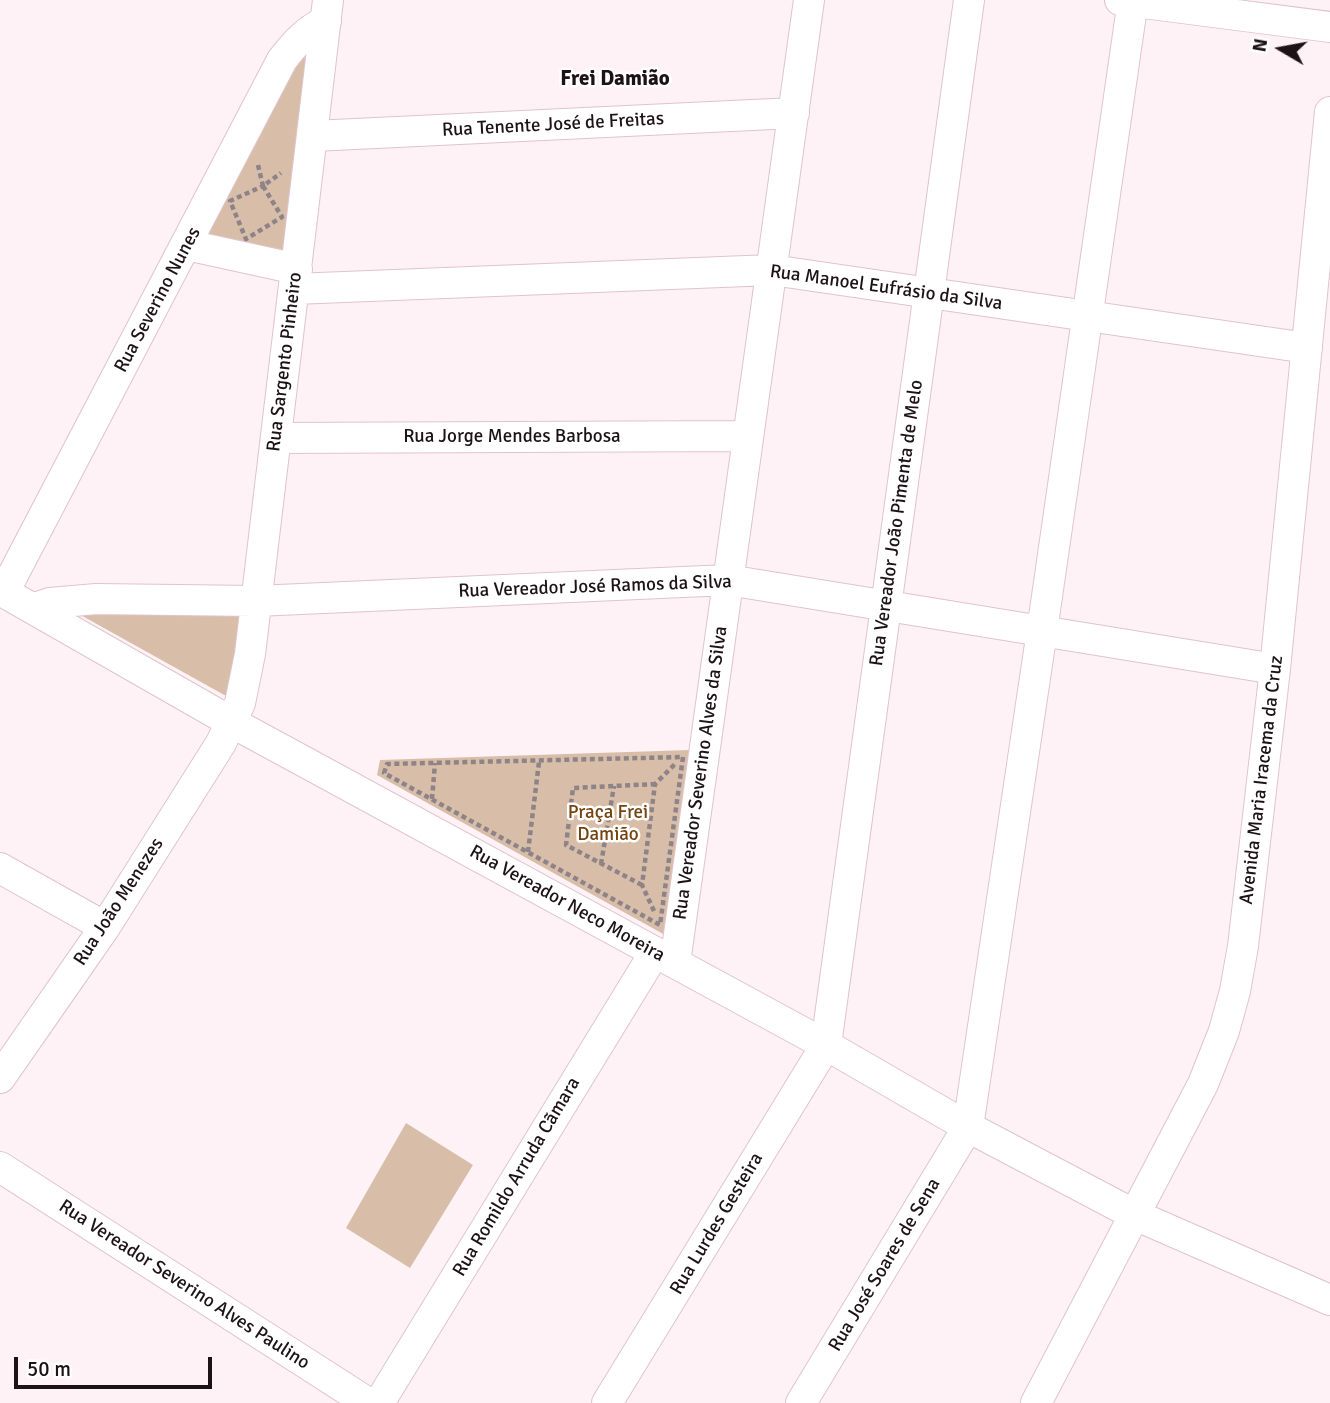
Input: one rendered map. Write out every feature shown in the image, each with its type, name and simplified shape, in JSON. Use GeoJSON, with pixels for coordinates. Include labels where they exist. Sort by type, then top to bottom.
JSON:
{"type":"FeatureCollection","features":[{"type":"Feature","properties":{"kind":"street","name":"Rua Vereador Severino Alves da Silva"},"geometry":{"type":"LineString","coordinates":[[663,946],[728,580],[809,0]]}},
{"type":"Feature","properties":{"kind":"street","name":"Rua Vereador João Pimenta de Melo"},"geometry":{"type":"LineString","coordinates":[[826,1045],[969,0]]}},
{"type":"Feature","properties":{"kind":"street"},"geometry":{"type":"LineString","coordinates":[[968,1126],[1042,631],[1128,0],[1330,27]]}},
{"type":"Feature","properties":{"kind":"street","name":"Rua Sargento Pinheiro"},"geometry":{"type":"LineString","coordinates":[[233,723],[245,685],[327,11]]}},
{"type":"Feature","properties":{"kind":"street","name":"Rua Severino Nunes"},"geometry":{"type":"LineString","coordinates":[[2,591],[187,245],[282,60],[327,11]]}},
{"type":"Feature","properties":{"kind":"street","name":"Avenida Maria Iracema da Cruz"},"geometry":{"type":"LineString","coordinates":[[1036,1403],[1203,1084],[1224,1031],[1235,991],[1245,932],[1275,669],[1330,111]]}},
{"type":"Feature","properties":{"kind":"street","name":"Rua Tenente José de Freitas"},"geometry":{"type":"LineString","coordinates":[[313,136],[794,113]]}},
{"type":"Feature","properties":{"kind":"street","name":"Rua Manoel Eufrásio da Silva"},"geometry":{"type":"LineString","coordinates":[[187,245],[296,279],[772,270],[1307,348]]}},
{"type":"Feature","properties":{"kind":"street","name":"Rua Jorge Mendes Barbosa"},"geometry":{"type":"LineString","coordinates":[[276,438],[748,436]]}},
{"type":"Feature","properties":{"kind":"street","name":"Rua Vereador José Ramos da Silva"},"geometry":{"type":"LineString","coordinates":[[35,608],[50,603],[96,599],[256,601],[728,580],[1275,669]]}},
{"type":"Feature","properties":{"kind":"street","name":"Rua Vereador Neco Moreira"},"geometry":{"type":"LineString","coordinates":[[2,591],[233,723],[663,946],[826,1045],[968,1126],[1135,1215],[1330,1300]]}},
{"type":"Feature","properties":{"kind":"street","name":"Rua João Menezes"},"geometry":{"type":"LineString","coordinates":[[0,1078],[105,927],[233,723]]}},
{"type":"Feature","properties":{"kind":"street"},"geometry":{"type":"LineString","coordinates":[[0,868],[105,927]]}},
{"type":"Feature","properties":{"kind":"street","name":"Rua Romildo Arruda Cãmara"},"geometry":{"type":"LineString","coordinates":[[379,1403],[663,946]]}},
{"type":"Feature","properties":{"kind":"street","name":"Rua Lurdes Gesteira"},"geometry":{"type":"LineString","coordinates":[[607,1403],[826,1045]]}},
{"type":"Feature","properties":{"kind":"street","name":"Rua José Soares de Sena"},"geometry":{"type":"LineString","coordinates":[[802,1403],[968,1126]]}},
{"type":"Feature","properties":{"kind":"street","name":"Rua Vereador Severino Alves Paulino"},"geometry":{"type":"LineString","coordinates":[[0,1167],[368,1403]]}},
{"type":"Feature","properties":{"kind":"path"},"geometry":{"type":"LineString","coordinates":[[230,201],[263,186],[289,167],[287,180]]}},
{"type":"Feature","properties":{"kind":"path"},"geometry":{"type":"LineString","coordinates":[[263,186],[282,217]]}},
{"type":"Feature","properties":{"kind":"path"},"geometry":{"type":"LineString","coordinates":[[225,211],[236,189]]}},
{"type":"Feature","properties":{"kind":"path"},"geometry":{"type":"LineString","coordinates":[[230,201],[246,239]]}},
{"type":"Feature","properties":{"kind":"path"},"geometry":{"type":"LineString","coordinates":[[281,228],[284,205]]}},
{"type":"Feature","properties":{"kind":"path"},"geometry":{"type":"LineString","coordinates":[[246,239],[282,217]]}},
{"type":"Feature","properties":{"kind":"path"},"geometry":{"type":"LineString","coordinates":[[236,237],[257,242]]}},
{"type":"Feature","properties":{"kind":"path"},"geometry":{"type":"LineString","coordinates":[[663,946],[682,757]]}},
{"type":"Feature","properties":{"kind":"path"},"geometry":{"type":"LineString","coordinates":[[663,946],[528,853],[384,773],[387,764],[682,757]]}},
{"type":"Feature","properties":{"kind":"path"},"geometry":{"type":"LineString","coordinates":[[663,946],[642,885],[655,784],[682,757]]}},
{"type":"Feature","properties":{"kind":"path"},"geometry":{"type":"LineString","coordinates":[[528,853],[540,762]]}},
{"type":"Feature","properties":{"kind":"path"},"geometry":{"type":"LineString","coordinates":[[432,800],[435,763]]}},
{"type":"Feature","properties":{"kind":"path"},"geometry":{"type":"LineString","coordinates":[[642,885],[566,845],[573,788],[655,784]]}},
{"type":"Feature","properties":{"kind":"path"},"geometry":{"type":"LineString","coordinates":[[601,864],[614,786]]}},
{"type":"Feature","properties":{"kind":"green space"},"geometry":{"type":"Polygon","coordinates":[[[303,56],[307,61],[286,257],[203,237],[298,58],[303,56]]]}},
{"type":"Feature","properties":{"kind":"green space"},"geometry":{"type":"Polygon","coordinates":[[[244,609],[235,701],[77,613],[244,609]]]}},
{"type":"Feature","properties":{"kind":"green space","name":"Praça Frei Damião"},"geometry":{"type":"Polygon","coordinates":[[[690,750],[665,935],[377,775],[380,760],[690,750]]]}},
{"type":"Feature","properties":{"kind":"green space"},"geometry":{"type":"Polygon","coordinates":[[[406,1123],[473,1165],[410,1268],[346,1228],[406,1123]]]}},
{"type":"Feature","properties":{"kind":"district","name":"Frei Damião"},"geometry":{"type":"Point","coordinates":[615,79]}}]}
